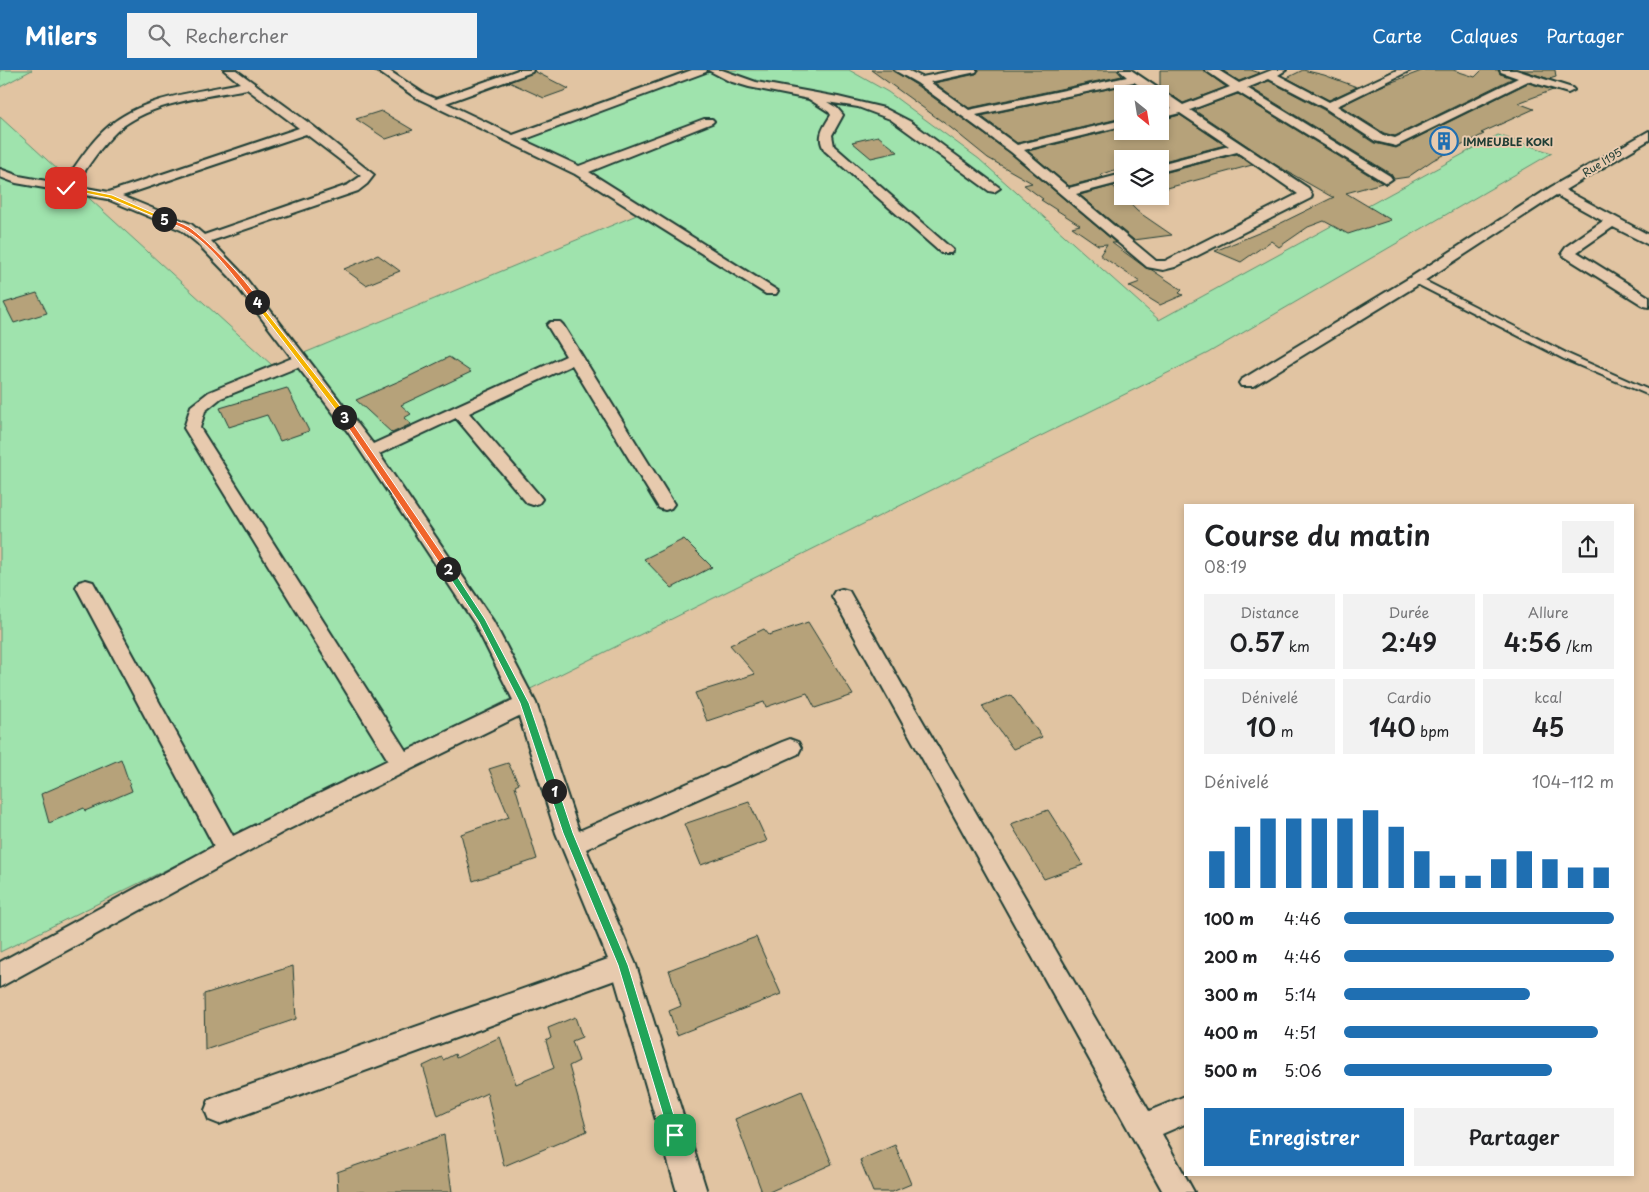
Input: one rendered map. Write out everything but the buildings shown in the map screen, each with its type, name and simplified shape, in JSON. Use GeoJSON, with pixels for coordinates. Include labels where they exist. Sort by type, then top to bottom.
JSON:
{"type":"FeatureCollection","features":[{"type":"Feature","properties":{"kind":"street"},"geometry":{"type":"LineString","coordinates":[[202,240],[353,188],[368,175],[229,70]]}},
{"type":"Feature","properties":{"kind":"street"},"geometry":{"type":"LineString","coordinates":[[380,70],[418,95],[578,171],[771,291]]}},
{"type":"Feature","properties":{"kind":"street"},"geometry":{"type":"LineString","coordinates":[[436,103],[528,70]]}},
{"type":"Feature","properties":{"kind":"street"},"geometry":{"type":"LineString","coordinates":[[514,139],[702,70]]}},
{"type":"Feature","properties":{"kind":"street"},"geometry":{"type":"LineString","coordinates":[[712,70],[757,87],[809,95],[890,114],[994,188]]}},
{"type":"Feature","properties":{"kind":"street"},"geometry":{"type":"LineString","coordinates":[[899,70],[921,81],[1015,149],[1152,264],[1163,266],[1306,195],[1240,147],[1124,70]]}},
{"type":"Feature","properties":{"kind":"street"},"geometry":{"type":"LineString","coordinates":[[921,81],[972,70]]}},
{"type":"Feature","properties":{"kind":"street"},"geometry":{"type":"LineString","coordinates":[[1210,70],[1386,179]]}},
{"type":"Feature","properties":{"kind":"street"},"geometry":{"type":"LineString","coordinates":[[1329,106],[1406,70]]}},
{"type":"Feature","properties":{"kind":"street"},"geometry":{"type":"LineString","coordinates":[[1505,70],[1568,90]]}},
{"type":"Feature","properties":{"kind":"street"},"geometry":{"type":"LineString","coordinates":[[1169,113],[1239,88],[1275,72],[1379,138],[1396,142],[1528,78]]}},
{"type":"Feature","properties":{"kind":"street"},"geometry":{"type":"LineString","coordinates":[[967,114],[1136,78]]}},
{"type":"Feature","properties":{"kind":"street"},"geometry":{"type":"LineString","coordinates":[[66,188],[87,157],[119,123],[134,115],[175,102],[248,85]]}},
{"type":"Feature","properties":{"kind":"street"},"geometry":{"type":"LineString","coordinates":[[809,95],[833,110],[837,115],[824,136],[825,143],[829,148],[946,250]]}},
{"type":"Feature","properties":{"kind":"street"},"geometry":{"type":"LineString","coordinates":[[578,171],[708,121]]}},
{"type":"Feature","properties":{"kind":"street"},"geometry":{"type":"LineString","coordinates":[[1015,149],[1114,126]]}},
{"type":"Feature","properties":{"kind":"street"},"geometry":{"type":"LineString","coordinates":[[110,196],[309,129]]}},
{"type":"Feature","properties":{"kind":"street","name":"Rue I195"},"geometry":{"type":"LineString","coordinates":[[1248,383],[1416,280],[1556,190],[1647,138]]}},
{"type":"Feature","properties":{"kind":"street"},"geometry":{"type":"LineString","coordinates":[[1169,166],[1240,147]]}},
{"type":"Feature","properties":{"kind":"street"},"geometry":{"type":"LineString","coordinates":[[0,173],[16,179],[110,196],[186,228],[202,240],[235,274],[369,452],[483,621],[525,703],[573,844],[623,965],[692,1192]]}},
{"type":"Feature","properties":{"kind":"street"},"geometry":{"type":"LineString","coordinates":[[1068,192],[1114,180]]}},
{"type":"Feature","properties":{"kind":"street"},"geometry":{"type":"LineString","coordinates":[[1556,190],[1649,242]]}},
{"type":"Feature","properties":{"kind":"street"},"geometry":{"type":"LineString","coordinates":[[1612,221],[1569,253],[1649,303]]}},
{"type":"Feature","properties":{"kind":"street"},"geometry":{"type":"LineString","coordinates":[[555,325],[664,504]]}},
{"type":"Feature","properties":{"kind":"street"},"geometry":{"type":"LineString","coordinates":[[369,452],[575,358]]}},
{"type":"Feature","properties":{"kind":"street"},"geometry":{"type":"LineString","coordinates":[[301,360],[215,395],[197,410],[192,428],[402,763]]}},
{"type":"Feature","properties":{"kind":"street"},"geometry":{"type":"LineString","coordinates":[[459,411],[534,499]]}},
{"type":"Feature","properties":{"kind":"street"},"geometry":{"type":"LineString","coordinates":[[86,588],[229,851]]}},
{"type":"Feature","properties":{"kind":"street"},"geometry":{"type":"LineString","coordinates":[[842,596],[1179,1192]]}},
{"type":"Feature","properties":{"kind":"street"},"geometry":{"type":"LineString","coordinates":[[0,976],[277,824],[525,703]]}},
{"type":"Feature","properties":{"kind":"street"},"geometry":{"type":"LineString","coordinates":[[573,844],[790,748]]}},
{"type":"Feature","properties":{"kind":"street"},"geometry":{"type":"LineString","coordinates":[[219,1110],[623,965]]}},
{"type":"Feature","properties":{"kind":"street"},"geometry":{"type":"LineString","coordinates":[[1143,1128],[1184,1110]]}},
{"type":"Feature","properties":{"kind":"lane"},"geometry":{"type":"LineString","coordinates":[[1416,280],[1567,357],[1649,393]]}},
{"type":"Feature","properties":{"kind":"green space"},"geometry":{"type":"Polygon","coordinates":[[[0,70],[32,70],[0,87],[0,70]]]}},
{"type":"Feature","properties":{"kind":"green space"},"geometry":{"type":"Polygon","coordinates":[[[711,70],[849,70],[888,92],[979,159],[1159,320],[1498,135],[1552,153],[1208,353],[0,952],[0,117],[273,366],[644,212],[516,139],[711,70]]]}},
{"type":"Feature","properties":{"kind":"place","name":"IMMEUBLE KOKI"},"geometry":{"type":"Point","coordinates":[1444,141]}},
{"type":"Feature","properties":{"kind":"route"},"geometry":{"type":"LineString","coordinates":[[66,188],[110,196],[186,228],[202,240],[235,274],[354,430],[483,621],[525,703],[568,833],[623,965],[675,1135]]}}]}
